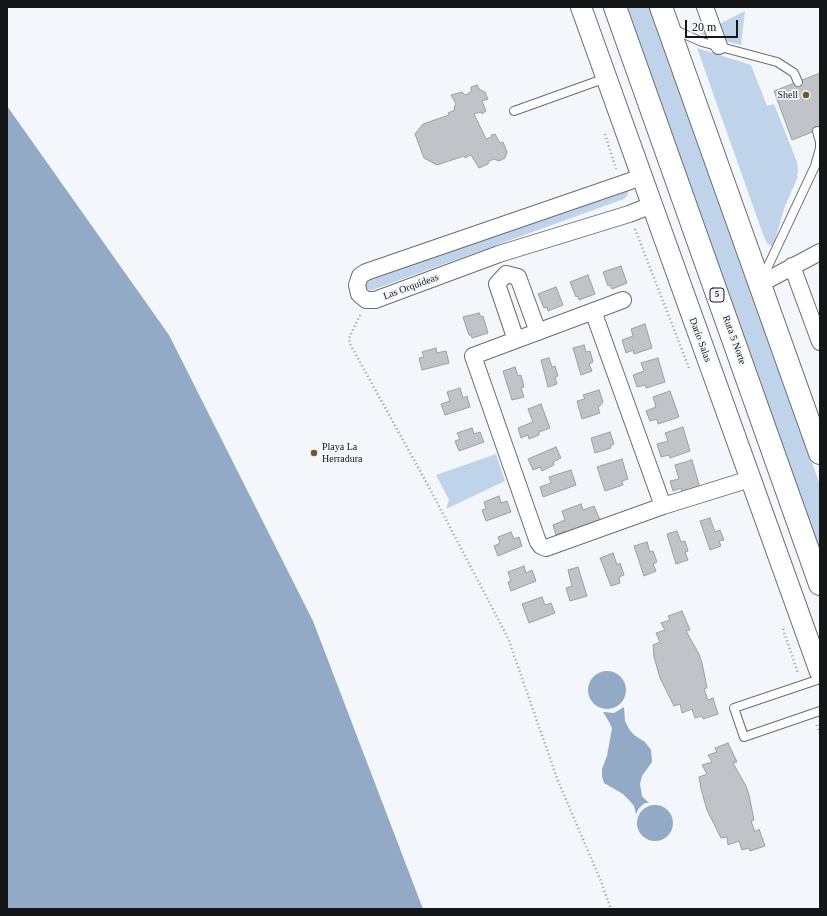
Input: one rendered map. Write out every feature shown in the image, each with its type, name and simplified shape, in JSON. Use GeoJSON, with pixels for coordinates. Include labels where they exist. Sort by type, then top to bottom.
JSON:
{"type":"FeatureCollection","features":[{"type":"Feature","properties":{"kind":"highway","name":"Ruta 5 Norte"},"geometry":{"type":"LineString","coordinates":[[615,7],[820,584]]}},
{"type":"Feature","properties":{"kind":"highway"},"geometry":{"type":"LineString","coordinates":[[664,17],[820,453]]}},
{"type":"Feature","properties":{"kind":"street","name":"Darío Salas"},"geometry":{"type":"LineString","coordinates":[[581,7],[820,672]]}},
{"type":"Feature","properties":{"kind":"street"},"geometry":{"type":"LineString","coordinates":[[706,7],[719,46]]}},
{"type":"Feature","properties":{"kind":"street"},"geometry":{"type":"LineString","coordinates":[[366,300],[359,294],[357,286],[360,276],[366,272],[642,177]]}},
{"type":"Feature","properties":{"kind":"street","name":"Las Orquídeas"},"geometry":{"type":"LineString","coordinates":[[366,300],[375,300],[499,254],[629,214],[652,205]]}},
{"type":"Feature","properties":{"kind":"street"},"geometry":{"type":"LineString","coordinates":[[760,284],[820,252]]}},
{"type":"Feature","properties":{"kind":"street"},"geometry":{"type":"LineString","coordinates":[[499,254],[506,274]]}},
{"type":"Feature","properties":{"kind":"street"},"geometry":{"type":"LineString","coordinates":[[792,266],[820,342]]}},
{"type":"Feature","properties":{"kind":"street"},"geometry":{"type":"LineString","coordinates":[[506,274],[518,277],[538,332]]}},
{"type":"Feature","properties":{"kind":"street"},"geometry":{"type":"LineString","coordinates":[[506,274],[497,284],[516,340]]}},
{"type":"Feature","properties":{"kind":"street"},"geometry":{"type":"LineString","coordinates":[[623,300],[473,356],[538,542],[541,546],[546,548],[663,506],[750,479]]}},
{"type":"Feature","properties":{"kind":"street"},"geometry":{"type":"LineString","coordinates":[[593,311],[663,506]]}},
{"type":"Feature","properties":{"kind":"lane"},"geometry":{"type":"LineString","coordinates":[[664,17],[702,42],[777,62],[794,74],[798,82]]}},
{"type":"Feature","properties":{"kind":"lane"},"geometry":{"type":"LineString","coordinates":[[514,111],[606,78]]}},
{"type":"Feature","properties":{"kind":"lane"},"geometry":{"type":"LineString","coordinates":[[760,284],[815,166],[820,148],[817,131]]}},
{"type":"Feature","properties":{"kind":"lane"},"geometry":{"type":"LineString","coordinates":[[820,678],[734,708],[744,737],[820,711]]}},
{"type":"Feature","properties":{"kind":"path"},"geometry":{"type":"LineString","coordinates":[[366,300],[349,338],[350,344],[430,489],[508,638],[558,781],[600,879],[611,909]]}},
{"type":"Feature","properties":{"kind":"shaded area"},"geometry":{"type":"Polygon","coordinates":[[[625,7],[649,7],[715,188],[820,485],[820,553],[625,7]]]}},
{"type":"Feature","properties":{"kind":"shaded area"},"geometry":{"type":"Polygon","coordinates":[[[745,11],[741,45],[700,34],[723,22],[745,11]]]}},
{"type":"Feature","properties":{"kind":"shaded area"},"geometry":{"type":"Polygon","coordinates":[[[697,48],[751,65],[767,106],[774,104],[797,162],[797,179],[785,206],[773,246],[767,243],[764,237],[697,48]]]}},
{"type":"Feature","properties":{"kind":"shaded area"},"geometry":{"type":"Polygon","coordinates":[[[7,106],[169,335],[313,621],[423,909],[7,909],[7,106]]]}},
{"type":"Feature","properties":{"kind":"shaded area"},"geometry":{"type":"Polygon","coordinates":[[[626,189],[628,194],[624,199],[372,290],[365,289],[366,280],[626,189]]]}},
{"type":"Feature","properties":{"kind":"shaded area"},"geometry":{"type":"Polygon","coordinates":[[[496,454],[505,481],[446,509],[449,500],[436,475],[496,454]]]}},
{"type":"Feature","properties":{"kind":"shaded area"},"geometry":{"type":"Polygon","coordinates":[[[603,671],[611,671],[621,676],[625,683],[625,697],[621,704],[611,709],[603,709],[593,704],[591,701],[588,694],[588,686],[593,676],[596,674],[603,671]]]}},
{"type":"Feature","properties":{"kind":"shaded area"},"geometry":{"type":"Polygon","coordinates":[[[624,707],[625,721],[629,729],[634,735],[645,742],[651,750],[652,762],[642,776],[640,784],[642,796],[649,803],[645,803],[639,808],[636,814],[634,806],[629,800],[623,794],[604,783],[602,776],[602,769],[607,756],[612,728],[603,712],[614,713],[624,707]]]}},
{"type":"Feature","properties":{"kind":"shaded area"},"geometry":{"type":"Polygon","coordinates":[[[658,805],[668,810],[672,816],[672,830],[668,836],[662,840],[652,841],[642,836],[638,830],[637,820],[642,810],[648,806],[658,805]]]}},
{"type":"Feature","properties":{"kind":"building"},"geometry":{"type":"Polygon","coordinates":[[[820,73],[820,129],[792,140],[774,91],[820,73]]]}},
{"type":"Feature","properties":{"kind":"building"},"geometry":{"type":"Polygon","coordinates":[[[477,85],[479,89],[485,92],[488,99],[482,101],[486,111],[482,114],[481,112],[474,114],[486,139],[495,134],[500,143],[503,142],[507,152],[505,158],[499,161],[494,159],[489,161],[488,164],[479,168],[471,155],[437,165],[424,158],[415,134],[423,124],[449,115],[448,113],[455,110],[454,107],[456,104],[451,95],[462,92],[465,95],[471,92],[471,87],[477,85]]]}},
{"type":"Feature","properties":{"kind":"building"},"geometry":{"type":"Polygon","coordinates":[[[621,266],[627,283],[612,289],[610,285],[608,286],[603,272],[621,266]]]}},
{"type":"Feature","properties":{"kind":"building"},"geometry":{"type":"Polygon","coordinates":[[[588,275],[595,294],[579,300],[578,296],[576,297],[570,282],[588,275]]]}},
{"type":"Feature","properties":{"kind":"building"},"geometry":{"type":"Polygon","coordinates":[[[556,287],[563,305],[548,311],[547,307],[544,308],[538,294],[556,287]]]}},
{"type":"Feature","properties":{"kind":"building"},"geometry":{"type":"Polygon","coordinates":[[[479,313],[481,317],[483,316],[488,333],[472,338],[471,335],[469,335],[463,317],[479,313]]]}},
{"type":"Feature","properties":{"kind":"building"},"geometry":{"type":"Polygon","coordinates":[[[645,324],[652,348],[634,354],[633,350],[626,353],[622,340],[633,336],[631,329],[645,324]]]}},
{"type":"Feature","properties":{"kind":"building"},"geometry":{"type":"Polygon","coordinates":[[[584,345],[586,352],[590,351],[593,362],[589,364],[592,371],[581,375],[573,348],[584,345]]]}},
{"type":"Feature","properties":{"kind":"building"},"geometry":{"type":"Polygon","coordinates":[[[436,348],[437,353],[446,351],[449,363],[422,370],[419,358],[424,357],[422,352],[436,348]]]}},
{"type":"Feature","properties":{"kind":"building"},"geometry":{"type":"Polygon","coordinates":[[[549,358],[552,367],[555,366],[558,376],[555,377],[557,384],[548,387],[541,360],[549,358]]]}},
{"type":"Feature","properties":{"kind":"building"},"geometry":{"type":"Polygon","coordinates":[[[658,358],[665,382],[646,388],[645,385],[637,387],[633,375],[644,371],[641,363],[658,358]]]}},
{"type":"Feature","properties":{"kind":"building"},"geometry":{"type":"Polygon","coordinates":[[[515,367],[518,376],[521,375],[524,387],[521,388],[524,397],[512,400],[503,371],[515,367]]]}},
{"type":"Feature","properties":{"kind":"building"},"geometry":{"type":"Polygon","coordinates":[[[460,388],[463,398],[467,396],[470,407],[445,415],[441,404],[450,401],[447,392],[460,388]]]}},
{"type":"Feature","properties":{"kind":"building"},"geometry":{"type":"Polygon","coordinates":[[[599,390],[603,402],[598,408],[600,413],[582,419],[577,401],[585,399],[583,395],[599,390]]]}},
{"type":"Feature","properties":{"kind":"building"},"geometry":{"type":"Polygon","coordinates":[[[670,391],[679,417],[658,424],[657,419],[650,421],[646,411],[656,407],[653,397],[670,391]]]}},
{"type":"Feature","properties":{"kind":"building"},"geometry":{"type":"Polygon","coordinates":[[[541,404],[550,428],[539,432],[539,435],[529,439],[528,435],[521,438],[518,428],[533,422],[528,409],[541,404]]]}},
{"type":"Feature","properties":{"kind":"building"},"geometry":{"type":"Polygon","coordinates":[[[683,427],[690,451],[670,458],[669,455],[661,457],[657,444],[668,441],[665,433],[683,427]]]}},
{"type":"Feature","properties":{"kind":"building"},"geometry":{"type":"Polygon","coordinates":[[[472,428],[474,434],[480,432],[484,442],[459,451],[455,441],[460,439],[457,433],[472,428]]]}},
{"type":"Feature","properties":{"kind":"building"},"geometry":{"type":"Polygon","coordinates":[[[610,432],[614,444],[610,446],[611,448],[595,453],[591,438],[610,432]]]}},
{"type":"Feature","properties":{"kind":"building"},"geometry":{"type":"Polygon","coordinates":[[[556,447],[561,458],[553,462],[554,465],[542,471],[540,467],[533,470],[528,459],[556,447]]]}},
{"type":"Feature","properties":{"kind":"building"},"geometry":{"type":"Polygon","coordinates":[[[622,459],[628,479],[622,481],[623,485],[605,491],[597,467],[622,459]]]}},
{"type":"Feature","properties":{"kind":"building"},"geometry":{"type":"Polygon","coordinates":[[[692,460],[700,488],[682,493],[681,488],[673,491],[670,481],[679,479],[675,465],[692,460]]]}},
{"type":"Feature","properties":{"kind":"building"},"geometry":{"type":"Polygon","coordinates":[[[571,470],[576,485],[543,497],[540,487],[551,483],[549,477],[571,470]]]}},
{"type":"Feature","properties":{"kind":"building"},"geometry":{"type":"Polygon","coordinates":[[[499,496],[501,503],[507,501],[511,512],[486,521],[482,510],[486,509],[484,502],[499,496]]]}},
{"type":"Feature","properties":{"kind":"building"},"geometry":{"type":"Polygon","coordinates":[[[581,504],[583,510],[594,506],[600,520],[566,535],[565,531],[556,535],[553,525],[565,520],[562,511],[581,504]]]}},
{"type":"Feature","properties":{"kind":"building"},"geometry":{"type":"Polygon","coordinates":[[[710,518],[715,532],[720,530],[724,540],[719,541],[721,546],[710,550],[700,521],[710,518]]]}},
{"type":"Feature","properties":{"kind":"building"},"geometry":{"type":"Polygon","coordinates":[[[677,531],[681,542],[685,541],[688,551],[685,552],[688,560],[676,564],[667,534],[677,531]]]}},
{"type":"Feature","properties":{"kind":"building"},"geometry":{"type":"Polygon","coordinates":[[[511,532],[514,539],[519,537],[522,546],[498,556],[494,546],[500,543],[498,537],[511,532]]]}},
{"type":"Feature","properties":{"kind":"building"},"geometry":{"type":"Polygon","coordinates":[[[647,542],[650,552],[653,551],[657,562],[653,564],[656,571],[644,576],[634,546],[647,542]]]}},
{"type":"Feature","properties":{"kind":"building"},"geometry":{"type":"Polygon","coordinates":[[[613,553],[617,565],[620,563],[624,575],[619,577],[620,583],[611,586],[600,558],[613,553]]]}},
{"type":"Feature","properties":{"kind":"building"},"geometry":{"type":"Polygon","coordinates":[[[524,566],[526,573],[532,570],[536,581],[511,591],[508,582],[511,581],[508,572],[524,566]]]}},
{"type":"Feature","properties":{"kind":"building"},"geometry":{"type":"Polygon","coordinates":[[[578,567],[587,596],[570,601],[566,588],[572,586],[568,570],[578,567]]]}},
{"type":"Feature","properties":{"kind":"building"},"geometry":{"type":"Polygon","coordinates":[[[542,597],[545,605],[551,603],[555,613],[529,623],[522,604],[542,597]]]}},
{"type":"Feature","properties":{"kind":"building"},"geometry":{"type":"Polygon","coordinates":[[[682,611],[690,630],[686,631],[699,654],[702,663],[707,688],[704,689],[708,700],[713,698],[718,714],[703,719],[702,716],[695,718],[692,709],[682,713],[680,704],[674,706],[660,678],[654,657],[653,645],[660,642],[656,633],[665,630],[661,623],[670,620],[668,616],[682,611]]]}},
{"type":"Feature","properties":{"kind":"building"},"geometry":{"type":"Polygon","coordinates":[[[728,743],[737,762],[733,763],[746,786],[749,795],[754,820],[751,821],[755,832],[759,829],[765,846],[750,851],[749,848],[742,850],[739,841],[728,845],[727,837],[721,838],[707,810],[701,789],[699,777],[707,774],[702,765],[712,762],[708,755],[717,752],[715,748],[728,743]]]}},
{"type":"Feature","properties":{"kind":"place","name":"Shell"},"geometry":{"type":"Point","coordinates":[806,95]}},
{"type":"Feature","properties":{"kind":"place","name":"Playa La Herradura"},"geometry":{"type":"Point","coordinates":[314,453]}}]}
